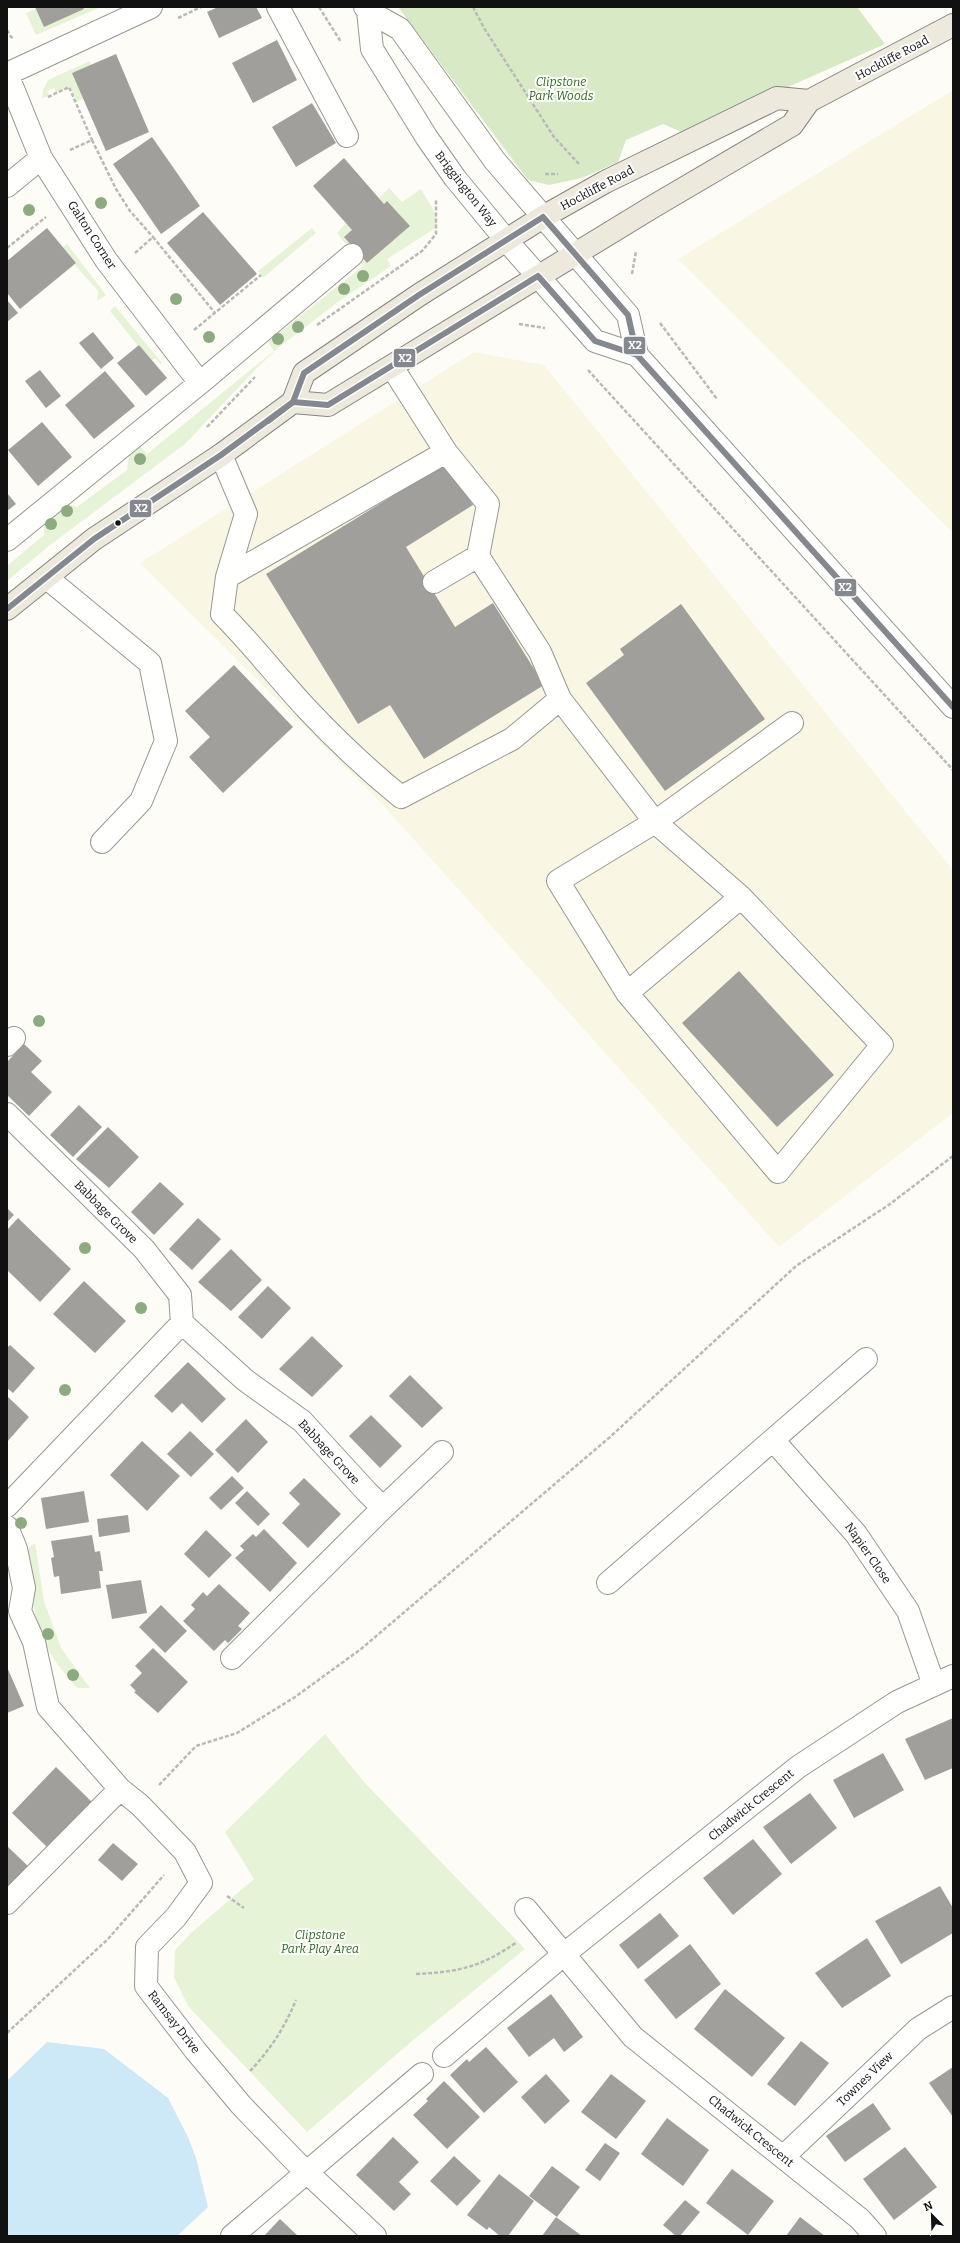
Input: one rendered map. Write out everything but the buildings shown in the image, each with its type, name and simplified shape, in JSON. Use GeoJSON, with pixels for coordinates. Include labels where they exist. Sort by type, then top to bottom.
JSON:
{"type":"FeatureCollection","features":[{"type":"Feature","properties":{"kind":"main road","name":"Hockliffe Road"},"geometry":{"type":"LineString","coordinates":[[809,101],[777,98],[605,182],[543,217],[395,310],[304,373],[293,402],[328,405],[574,254],[792,125],[809,101],[953,25]]}},
{"type":"Feature","properties":{"kind":"main road"},"geometry":{"type":"LineString","coordinates":[[7,610],[94,538],[221,455],[293,402]]}},
{"type":"Feature","properties":{"kind":"street","name":"Galton Corner"},"geometry":{"type":"LineString","coordinates":[[151,7],[7,74],[41,158],[106,260],[200,383]]}},
{"type":"Feature","properties":{"kind":"street"},"geometry":{"type":"LineString","coordinates":[[278,7],[347,136]]}},
{"type":"Feature","properties":{"kind":"street","name":"Briggington Way"},"geometry":{"type":"LineString","coordinates":[[366,9],[400,29],[495,161],[628,315],[637,355]]}},
{"type":"Feature","properties":{"kind":"street","name":"Briggington Way"},"geometry":{"type":"LineString","coordinates":[[366,9],[372,49],[427,138],[455,178],[506,240],[595,341],[637,355]]}},
{"type":"Feature","properties":{"kind":"street"},"geometry":{"type":"LineString","coordinates":[[7,186],[41,158]]}},
{"type":"Feature","properties":{"kind":"street"},"geometry":{"type":"LineString","coordinates":[[7,540],[200,383],[352,255]]}},
{"type":"Feature","properties":{"kind":"street"},"geometry":{"type":"LineString","coordinates":[[637,355],[953,707]]}},
{"type":"Feature","properties":{"kind":"street"},"geometry":{"type":"LineString","coordinates":[[392,367],[446,452],[488,504],[478,556],[540,652],[560,699],[655,822],[741,897],[882,1045],[778,1172],[627,993],[558,881],[655,822],[792,723]]}},
{"type":"Feature","properties":{"kind":"street"},"geometry":{"type":"LineString","coordinates":[[227,577],[446,452]]}},
{"type":"Feature","properties":{"kind":"street"},"geometry":{"type":"LineString","coordinates":[[221,455],[246,514],[227,577],[222,614],[255,647],[308,710],[377,777],[401,797],[512,739],[560,699]]}},
{"type":"Feature","properties":{"kind":"street"},"geometry":{"type":"LineString","coordinates":[[434,582],[478,556]]}},
{"type":"Feature","properties":{"kind":"street"},"geometry":{"type":"LineString","coordinates":[[46,578],[150,664],[166,741],[140,801],[102,842]]}},
{"type":"Feature","properties":{"kind":"street"},"geometry":{"type":"LineString","coordinates":[[627,993],[741,897]]}},
{"type":"Feature","properties":{"kind":"street","name":"Babbage Grove"},"geometry":{"type":"LineString","coordinates":[[7,1114],[144,1249],[180,1295],[182,1323],[245,1380],[302,1421],[366,1492],[383,1508]]}},
{"type":"Feature","properties":{"kind":"street"},"geometry":{"type":"LineString","coordinates":[[7,1506],[182,1323]]}},
{"type":"Feature","properties":{"kind":"street"},"geometry":{"type":"LineString","coordinates":[[608,1583],[704,1498],[866,1359]]}},
{"type":"Feature","properties":{"kind":"street","name":"Napier Close"},"geometry":{"type":"LineString","coordinates":[[773,1440],[856,1534],[908,1611],[944,1680]]}},
{"type":"Feature","properties":{"kind":"street"},"geometry":{"type":"LineString","coordinates":[[232,1658],[383,1508],[442,1452]]}},
{"type":"Feature","properties":{"kind":"street","name":"Ramsay Drive"},"geometry":{"type":"LineString","coordinates":[[7,1527],[16,1549],[24,1588],[14,1614],[34,1642],[48,1707],[120,1789],[140,1805],[185,1852],[200,1883],[176,1917],[147,1947],[146,1986],[230,2092],[305,2172],[375,2236]]}},
{"type":"Feature","properties":{"kind":"street","name":"Chadwick Crescent"},"geometry":{"type":"LineString","coordinates":[[563,1955],[798,1767],[897,1702],[944,1680]]}},
{"type":"Feature","properties":{"kind":"street"},"geometry":{"type":"LineString","coordinates":[[7,1903],[120,1789]]}},
{"type":"Feature","properties":{"kind":"street","name":"Chadwick Crescent"},"geometry":{"type":"LineString","coordinates":[[526,1909],[633,2037],[860,2219],[875,2236]]}},
{"type":"Feature","properties":{"kind":"street"},"geometry":{"type":"LineString","coordinates":[[444,2056],[563,1955]]}},
{"type":"Feature","properties":{"kind":"street","name":"Townes View"},"geometry":{"type":"LineString","coordinates":[[783,2157],[918,2029],[953,2007]]}},
{"type":"Feature","properties":{"kind":"street"},"geometry":{"type":"LineString","coordinates":[[232,2236],[305,2172],[422,2074]]}},
{"type":"Feature","properties":{"kind":"path"},"geometry":{"type":"LineString","coordinates":[[175,20],[201,7]]}},
{"type":"Feature","properties":{"kind":"path"},"geometry":{"type":"LineString","coordinates":[[473,7],[484,28],[554,137],[583,169]]}},
{"type":"Feature","properties":{"kind":"path"},"geometry":{"type":"LineString","coordinates":[[45,98],[69,87],[92,140],[116,189],[130,212],[153,237],[215,313]]}},
{"type":"Feature","properties":{"kind":"path"},"geometry":{"type":"LineString","coordinates":[[68,151],[92,140]]}},
{"type":"Feature","properties":{"kind":"path"},"geometry":{"type":"LineString","coordinates":[[543,174],[549,176],[563,173]]}},
{"type":"Feature","properties":{"kind":"path"},"geometry":{"type":"LineString","coordinates":[[311,329],[400,264],[422,251],[436,234],[436,198]]}},
{"type":"Feature","properties":{"kind":"path"},"geometry":{"type":"LineString","coordinates":[[7,248],[48,214]]}},
{"type":"Feature","properties":{"kind":"path"},"geometry":{"type":"LineString","coordinates":[[132,256],[153,237]]}},
{"type":"Feature","properties":{"kind":"path"},"geometry":{"type":"LineString","coordinates":[[632,276],[636,250],[641,246]]}},
{"type":"Feature","properties":{"kind":"path"},"geometry":{"type":"LineString","coordinates":[[188,334],[261,275]]}},
{"type":"Feature","properties":{"kind":"path"},"geometry":{"type":"LineString","coordinates":[[656,318],[719,400]]}},
{"type":"Feature","properties":{"kind":"path"},"geometry":{"type":"LineString","coordinates":[[514,326],[520,323],[551,329]]}},
{"type":"Feature","properties":{"kind":"path"},"geometry":{"type":"LineString","coordinates":[[583,364],[953,770]]}},
{"type":"Feature","properties":{"kind":"path"},"geometry":{"type":"LineString","coordinates":[[206,428],[260,372]]}},
{"type":"Feature","properties":{"kind":"path"},"geometry":{"type":"LineString","coordinates":[[140,1805],[196,1746],[237,1733],[295,1697],[361,1649],[610,1437],[796,1266],[890,1204],[953,1156]]}},
{"type":"Feature","properties":{"kind":"path"},"geometry":{"type":"LineString","coordinates":[[7,2033],[108,1939],[185,1852]]}},
{"type":"Feature","properties":{"kind":"path"},"geometry":{"type":"LineString","coordinates":[[416,1974],[467,1969],[488,1960],[540,1926]]}},
{"type":"Feature","properties":{"kind":"path"},"geometry":{"type":"LineString","coordinates":[[230,2092],[267,2052],[285,2026],[296,2000]]}},
{"type":"Feature","properties":{"kind":"shaded area"},"geometry":{"type":"Polygon","coordinates":[[[953,90],[953,533],[678,259],[953,90]]]}},
{"type":"Feature","properties":{"kind":"shaded area"},"geometry":{"type":"Polygon","coordinates":[[[474,352],[544,365],[953,870],[953,1113],[779,1247],[382,804],[140,563],[474,352]]]}},
{"type":"Feature","properties":{"kind":"green space"},"geometry":{"type":"Polygon","coordinates":[[[87,7],[101,7],[36,35],[26,13],[36,9],[44,27],[87,7]]]}},
{"type":"Feature","properties":{"kind":"green space","name":"Clipstone Park Woods"},"geometry":{"type":"Polygon","coordinates":[[[398,7],[857,7],[885,44],[684,133],[663,124],[626,140],[618,162],[582,178],[549,185],[528,180],[398,7]]]}},
{"type":"Feature","properties":{"kind":"green space"},"geometry":{"type":"Polygon","coordinates":[[[90,61],[91,65],[83,99],[77,102],[70,87],[56,92],[54,88],[47,91],[49,96],[42,98],[43,90],[48,80],[90,61]]]}},
{"type":"Feature","properties":{"kind":"green space"},"geometry":{"type":"Polygon","coordinates":[[[389,188],[402,202],[421,189],[434,212],[437,227],[387,259],[391,266],[338,302],[278,348],[185,444],[50,545],[7,581],[7,566],[44,535],[45,519],[64,503],[77,507],[127,470],[129,456],[140,446],[147,454],[274,351],[268,342],[363,266],[337,233],[346,223],[352,230],[345,238],[367,263],[409,226],[387,201],[384,204],[379,198],[389,188]]]}},
{"type":"Feature","properties":{"kind":"green space"},"geometry":{"type":"Polygon","coordinates":[[[312,228],[316,233],[263,278],[258,271],[312,228]]]}},
{"type":"Feature","properties":{"kind":"green space"},"geometry":{"type":"Polygon","coordinates":[[[67,244],[106,295],[97,301],[98,291],[75,265],[76,263],[63,247],[67,244]]]}},
{"type":"Feature","properties":{"kind":"green space"},"geometry":{"type":"Polygon","coordinates":[[[115,306],[162,363],[161,364],[155,358],[152,360],[139,345],[138,346],[110,311],[115,306]]]}},
{"type":"Feature","properties":{"kind":"green space"},"geometry":{"type":"Polygon","coordinates":[[[35,1543],[44,1601],[61,1648],[90,1688],[77,1688],[55,1661],[39,1627],[33,1602],[25,1551],[35,1543]]]}},
{"type":"Feature","properties":{"kind":"green space","name":"Clipstone Park Play Area"},"geometry":{"type":"Polygon","coordinates":[[[325,1734],[364,1782],[525,1949],[412,2041],[307,2132],[188,2006],[174,1977],[175,1950],[192,1932],[254,1879],[225,1832],[325,1734]]]}},
{"type":"Feature","properties":{"kind":"water"},"geometry":{"type":"Polygon","coordinates":[[[47,2042],[104,2049],[168,2098],[188,2137],[196,2158],[208,2207],[177,2236],[7,2236],[7,2081],[47,2042]]]}},
{"type":"Feature","properties":{"kind":"transit line","name":"X2"},"geometry":{"type":"LineString","coordinates":[[543,217],[628,315],[637,355],[953,707]]}},
{"type":"Feature","properties":{"kind":"transit line","name":"X2"},"geometry":{"type":"LineString","coordinates":[[7,609],[94,539],[221,455],[293,402],[304,373],[419,295],[543,217]]}},
{"type":"Feature","properties":{"kind":"transit line","name":"X2"},"geometry":{"type":"LineString","coordinates":[[538,276],[595,341],[637,355]]}},
{"type":"Feature","properties":{"kind":"transit line","name":"X2"},"geometry":{"type":"LineString","coordinates":[[268,421],[293,402],[328,405],[538,276]]}}]}
